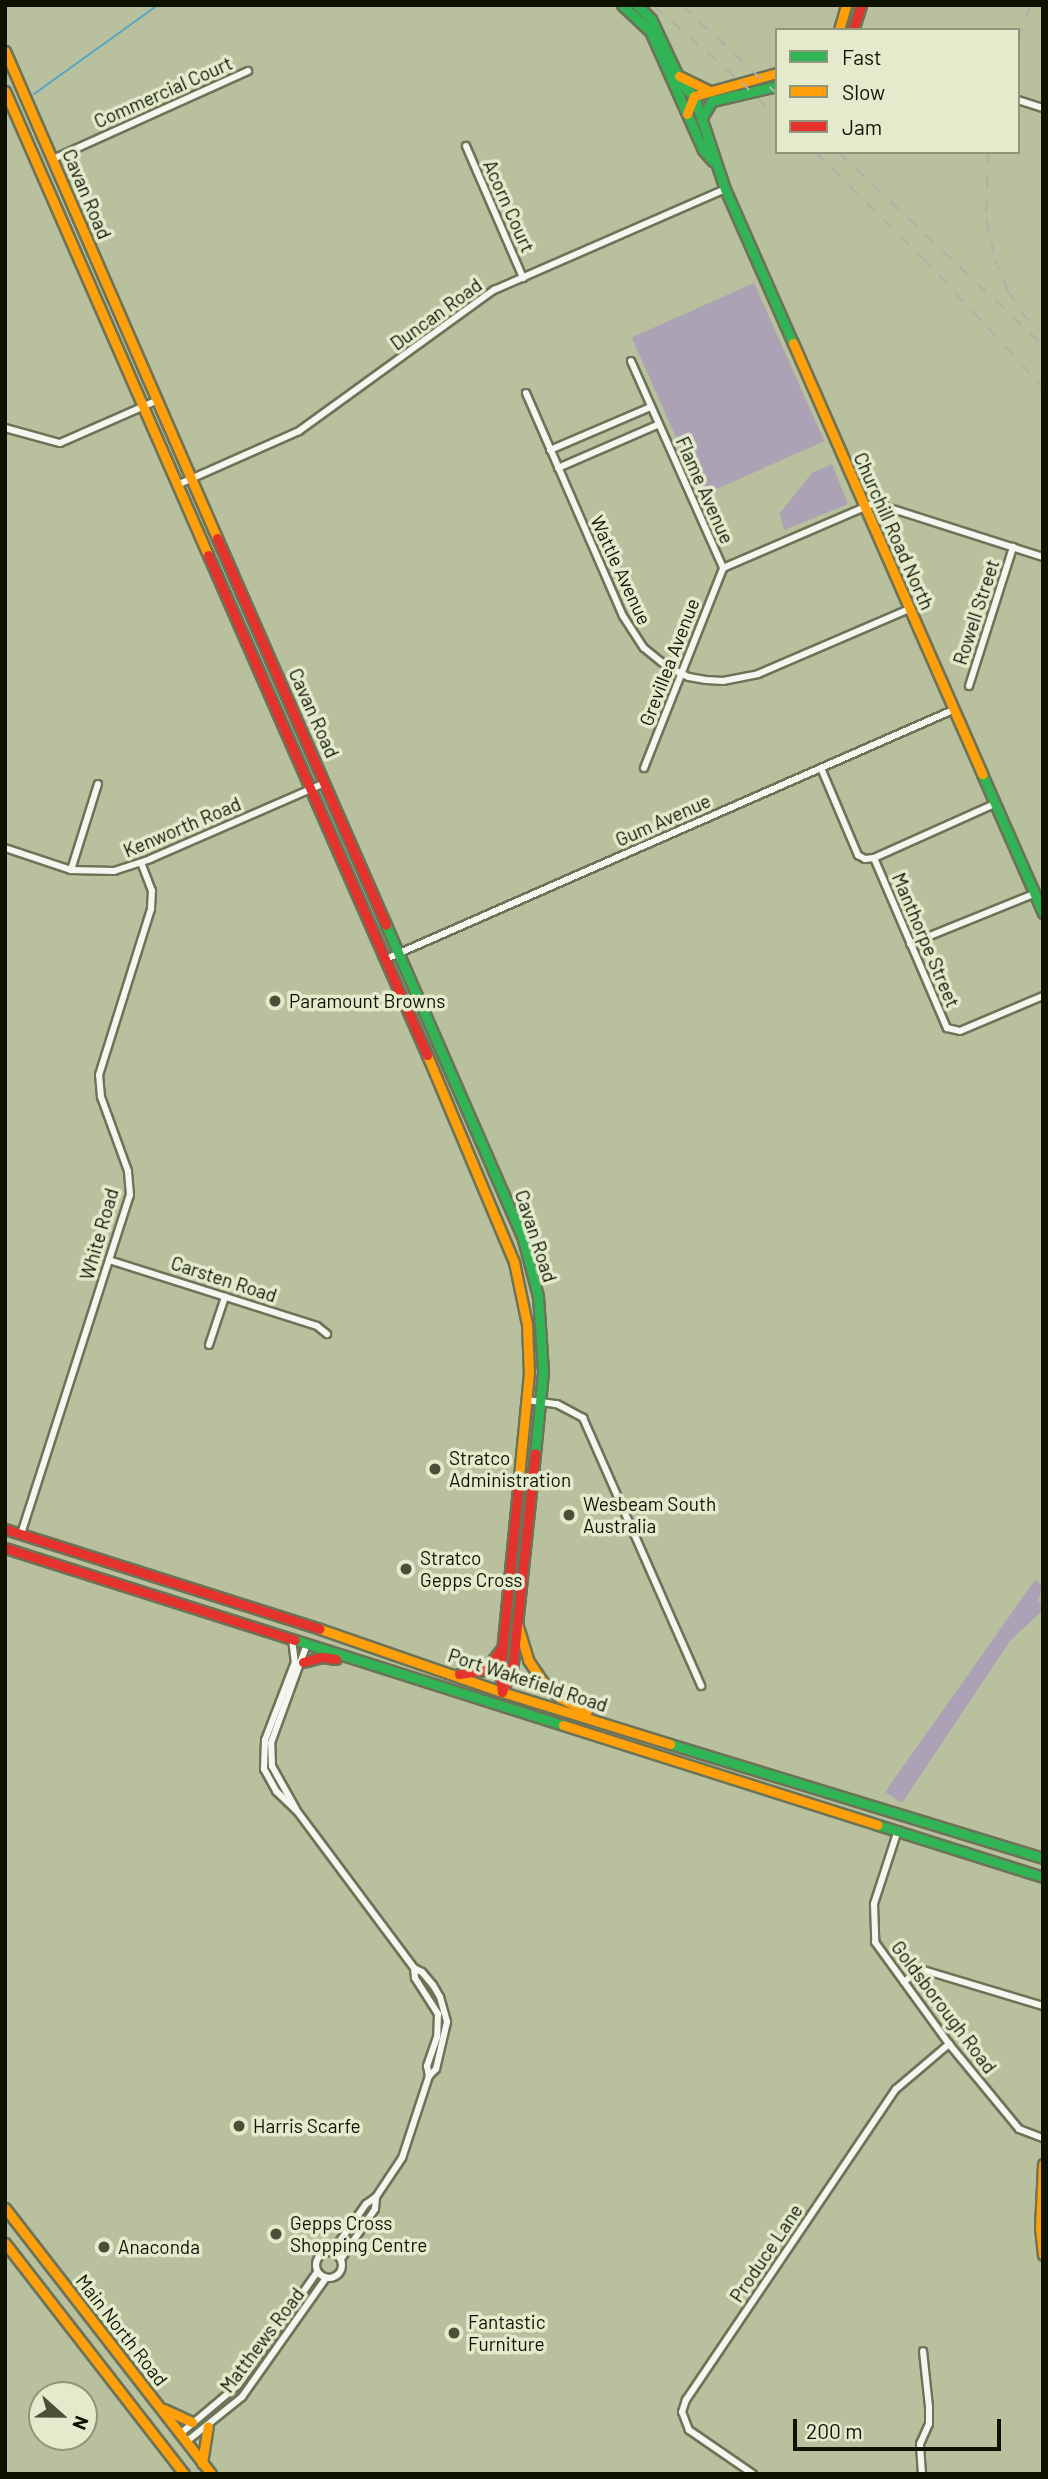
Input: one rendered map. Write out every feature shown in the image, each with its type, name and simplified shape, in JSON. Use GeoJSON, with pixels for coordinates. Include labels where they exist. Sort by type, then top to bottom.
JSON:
{"type":"FeatureCollection","features":[{"type":"Feature","properties":{"kind":"main road","name":"Churchill Road North"},"geometry":{"type":"LineString","coordinates":[[622,5],[636,15],[650,31],[703,150],[714,162]]}},
{"type":"Feature","properties":{"kind":"main road","name":"Churchill Road North"},"geometry":{"type":"LineString","coordinates":[[637,5],[651,19],[678,75],[694,96],[725,189],[1043,913]]}},
{"type":"Feature","properties":{"kind":"main road"},"geometry":{"type":"LineString","coordinates":[[839,28],[846,5]]}},
{"type":"Feature","properties":{"kind":"main road"},"geometry":{"type":"LineString","coordinates":[[854,28],[860,9]]}},
{"type":"Feature","properties":{"kind":"main road"},"geometry":{"type":"LineString","coordinates":[[860,9],[860,28]]}},
{"type":"Feature","properties":{"kind":"main road"},"geometry":{"type":"LineString","coordinates":[[842,18],[844,28]]}},
{"type":"Feature","properties":{"kind":"main road","name":"Cavan Road"},"geometry":{"type":"LineString","coordinates":[[5,51],[523,1239],[538,1296],[542,1349],[540,1401],[517,1623],[510,1676],[502,1692]]}},
{"type":"Feature","properties":{"kind":"main road"},"geometry":{"type":"LineString","coordinates":[[687,114],[694,96],[775,73]]}},
{"type":"Feature","properties":{"kind":"main road"},"geometry":{"type":"LineString","coordinates":[[678,75],[708,90]]}},
{"type":"Feature","properties":{"kind":"main road"},"geometry":{"type":"LineString","coordinates":[[701,119],[712,101],[775,86]]}},
{"type":"Feature","properties":{"kind":"main road","name":"Cavan Road"},"geometry":{"type":"LineString","coordinates":[[7,96],[506,1237],[519,1279],[529,1349],[527,1400],[502,1648],[502,1692]]}},
{"type":"Feature","properties":{"kind":"main road"},"geometry":{"type":"LineString","coordinates":[[429,1059],[452,1071]]}},
{"type":"Feature","properties":{"kind":"main road"},"geometry":{"type":"LineString","coordinates":[[478,1170],[492,1164]]}},
{"type":"Feature","properties":{"kind":"main road","name":"Port Wakefield Road"},"geometry":{"type":"LineString","coordinates":[[5,1529],[256,1609],[502,1692],[1043,1860]]}},
{"type":"Feature","properties":{"kind":"main road"},"geometry":{"type":"LineString","coordinates":[[5,1542],[21,1534],[26,1547],[44,1560]]}},
{"type":"Feature","properties":{"kind":"main road","name":"Port Wakefield Road"},"geometry":{"type":"LineString","coordinates":[[5,1548],[357,1662],[548,1718],[789,1794],[1043,1877]]}},
{"type":"Feature","properties":{"kind":"main road"},"geometry":{"type":"LineString","coordinates":[[256,1609],[265,1618],[304,1633],[307,1644]]}},
{"type":"Feature","properties":{"kind":"main road"},"geometry":{"type":"LineString","coordinates":[[517,1623],[528,1660],[550,1690],[572,1704],[652,1738]]}},
{"type":"Feature","properties":{"kind":"main road"},"geometry":{"type":"LineString","coordinates":[[455,1675],[485,1670],[502,1648]]}},
{"type":"Feature","properties":{"kind":"main road"},"geometry":{"type":"LineString","coordinates":[[303,1662],[326,1657],[357,1662]]}},
{"type":"Feature","properties":{"kind":"main road"},"geometry":{"type":"LineString","coordinates":[[427,1683],[502,1692],[514,1702],[548,1718]]}},
{"type":"Feature","properties":{"kind":"main road"},"geometry":{"type":"LineString","coordinates":[[760,1770],[788,1789],[789,1794]]}},
{"type":"Feature","properties":{"kind":"main road"},"geometry":{"type":"LineString","coordinates":[[1043,2164],[1043,2255]]}},
{"type":"Feature","properties":{"kind":"main road","name":"Main North Road"},"geometry":{"type":"LineString","coordinates":[[5,2207],[211,2474]]}},
{"type":"Feature","properties":{"kind":"main road","name":"Main North Road"},"geometry":{"type":"LineString","coordinates":[[5,2243],[184,2474]]}},
{"type":"Feature","properties":{"kind":"main road"},"geometry":{"type":"LineString","coordinates":[[125,2399],[131,2393],[130,2371]]}},
{"type":"Feature","properties":{"kind":"main road"},"geometry":{"type":"LineString","coordinates":[[157,2405],[192,2423]]}},
{"type":"Feature","properties":{"kind":"main road"},"geometry":{"type":"LineString","coordinates":[[202,2463],[208,2426]]}},
{"type":"Feature","properties":{"kind":"main road"},"geometry":{"type":"LineString","coordinates":[[167,2452],[183,2438]]}},
{"type":"Feature","properties":{"kind":"street","name":"Commercial Court"},"geometry":{"type":"LineString","coordinates":[[53,159],[248,71]]}},
{"type":"Feature","properties":{"kind":"street"},"geometry":{"type":"LineString","coordinates":[[1020,101],[1043,108]]}},
{"type":"Feature","properties":{"kind":"street","name":"Acorn Court"},"geometry":{"type":"LineString","coordinates":[[466,146],[523,278]]}},
{"type":"Feature","properties":{"kind":"street","name":"Duncan Road"},"geometry":{"type":"LineString","coordinates":[[177,485],[299,431],[488,294],[725,189]]}},
{"type":"Feature","properties":{"kind":"street","name":"Flame Avenue"},"geometry":{"type":"LineString","coordinates":[[631,360],[723,568],[864,506]]}},
{"type":"Feature","properties":{"kind":"street","name":"Wattle Avenue"},"geometry":{"type":"LineString","coordinates":[[526,393],[632,634],[644,648],[681,674],[723,681],[758,674],[909,609]]}},
{"type":"Feature","properties":{"kind":"street"},"geometry":{"type":"LineString","coordinates":[[5,428],[60,443],[158,400]]}},
{"type":"Feature","properties":{"kind":"street"},"geometry":{"type":"LineString","coordinates":[[550,450],[651,407]]}},
{"type":"Feature","properties":{"kind":"street"},"geometry":{"type":"LineString","coordinates":[[558,468],[659,424]]}},
{"type":"Feature","properties":{"kind":"street"},"geometry":{"type":"LineString","coordinates":[[864,506],[874,503],[890,506],[1043,557]]}},
{"type":"Feature","properties":{"kind":"street","name":"Rowell Street"},"geometry":{"type":"LineString","coordinates":[[969,686],[1013,547]]}},
{"type":"Feature","properties":{"kind":"street","name":"Grevillea Avenue"},"geometry":{"type":"LineString","coordinates":[[644,768],[723,568]]}},
{"type":"Feature","properties":{"kind":"street","name":"Gum Avenue"},"geometry":{"type":"LineString","coordinates":[[386,959],[953,710]]}},
{"type":"Feature","properties":{"kind":"street"},"geometry":{"type":"LineString","coordinates":[[821,768],[858,855],[874,858],[994,804]]}},
{"type":"Feature","properties":{"kind":"street","name":"Kenworth Road"},"geometry":{"type":"LineString","coordinates":[[5,848],[71,870],[114,871],[141,863],[326,783]]}},
{"type":"Feature","properties":{"kind":"street"},"geometry":{"type":"LineString","coordinates":[[71,870],[98,784]]}},
{"type":"Feature","properties":{"kind":"street","name":"Manthorpe Street"},"geometry":{"type":"LineString","coordinates":[[874,858],[947,1028],[960,1031],[1043,996]]}},
{"type":"Feature","properties":{"kind":"street","name":"White Road"},"geometry":{"type":"LineString","coordinates":[[21,1534],[130,1195],[130,1181],[101,1097],[99,1074],[151,909],[152,891],[141,863]]}},
{"type":"Feature","properties":{"kind":"street"},"geometry":{"type":"LineString","coordinates":[[910,944],[1034,894]]}},
{"type":"Feature","properties":{"kind":"street","name":"Carsten Road"},"geometry":{"type":"LineString","coordinates":[[109,1260],[317,1326],[327,1334]]}},
{"type":"Feature","properties":{"kind":"street"},"geometry":{"type":"LineString","coordinates":[[209,1345],[225,1297]]}},
{"type":"Feature","properties":{"kind":"street"},"geometry":{"type":"LineString","coordinates":[[527,1400],[568,1409],[586,1422],[701,1686]]}},
{"type":"Feature","properties":{"kind":"street"},"geometry":{"type":"LineString","coordinates":[[292,1639],[295,1662],[268,1730],[263,1753],[264,1769],[276,1791],[297,1811],[414,1968],[415,1978],[438,2014],[437,2037],[427,2066],[429,2076],[402,2158],[376,2197],[366,2204],[332,2252]]}},
{"type":"Feature","properties":{"kind":"street"},"geometry":{"type":"LineString","coordinates":[[297,1811],[272,1766],[271,1750],[276,1727],[303,1662],[307,1644]]}},
{"type":"Feature","properties":{"kind":"street","name":"Goldsborough Road"},"geometry":{"type":"LineString","coordinates":[[898,1829],[874,1904],[876,1942],[949,2045],[1019,2129],[1043,2138]]}},
{"type":"Feature","properties":{"kind":"street"},"geometry":{"type":"LineString","coordinates":[[904,1982],[920,1969],[1043,2006]]}},
{"type":"Feature","properties":{"kind":"street","name":"Produce Lane"},"geometry":{"type":"LineString","coordinates":[[754,2474],[689,2430],[683,2423],[682,2412],[686,2400],[896,2089],[949,2045]]}},
{"type":"Feature","properties":{"kind":"street"},"geometry":{"type":"LineString","coordinates":[[341,2259],[332,2252],[324,2253],[318,2259],[317,2272],[326,2278],[339,2274],[341,2259],[375,2209],[376,2197]]}},
{"type":"Feature","properties":{"kind":"street","name":"Matthews Road"},"geometry":{"type":"LineString","coordinates":[[183,2438],[192,2423],[238,2385],[317,2272]]}},
{"type":"Feature","properties":{"kind":"street","name":"Matthews Road"},"geometry":{"type":"LineString","coordinates":[[183,2438],[208,2426],[242,2398],[326,2278]]}},
{"type":"Feature","properties":{"kind":"street"},"geometry":{"type":"LineString","coordinates":[[922,2474],[920,2444],[929,2424],[923,2351]]}},
{"type":"Feature","properties":{"kind":"shaded area"},"geometry":{"type":"Polygon","coordinates":[[[754,283],[824,441],[702,496],[632,338],[754,283]]]}},
{"type":"Feature","properties":{"kind":"shaded area"},"geometry":{"type":"Polygon","coordinates":[[[832,464],[848,504],[784,530],[780,513],[812,473],[832,464]]]}},
{"type":"Feature","properties":{"kind":"shaded area"},"geometry":{"type":"Polygon","coordinates":[[[1035,1580],[1043,1586],[1038,1601],[1043,1603],[1043,1610],[1010,1641],[902,1803],[885,1792],[1035,1580]]]}},
{"type":"Feature","properties":{"kind":"waterway"},"geometry":{"type":"LineString","coordinates":[[34,94],[158,5]]}},
{"type":"Feature","properties":{"kind":"railway"},"geometry":{"type":"LineString","coordinates":[[653,5],[775,115]]}},
{"type":"Feature","properties":{"kind":"railway"},"geometry":{"type":"LineString","coordinates":[[682,5],[775,92]]}},
{"type":"Feature","properties":{"kind":"railway"},"geometry":{"type":"LineString","coordinates":[[1020,34],[1031,5]]}},
{"type":"Feature","properties":{"kind":"railway"},"geometry":{"type":"LineString","coordinates":[[817,154],[923,258],[1043,387]]}},
{"type":"Feature","properties":{"kind":"railway"},"geometry":{"type":"LineString","coordinates":[[840,154],[1043,345]]}},
{"type":"Feature","properties":{"kind":"railway"},"geometry":{"type":"LineString","coordinates":[[988,154],[986,219],[995,259],[1008,291],[1031,325]]}},
{"type":"Feature","properties":{"kind":"traffic: fast"},"geometry":{"type":"LineString","coordinates":[[622,5],[650,31],[703,150],[713,161]]}},
{"type":"Feature","properties":{"kind":"traffic: fast"},"geometry":{"type":"LineString","coordinates":[[637,5],[651,19],[682,85],[694,96],[725,189],[793,343]]}},
{"type":"Feature","properties":{"kind":"traffic: fast"},"geometry":{"type":"LineString","coordinates":[[701,119],[712,101],[775,86]]}},
{"type":"Feature","properties":{"kind":"traffic: fast"},"geometry":{"type":"LineString","coordinates":[[982,774],[1043,913]]}},
{"type":"Feature","properties":{"kind":"traffic: fast"},"geometry":{"type":"LineString","coordinates":[[386,925],[523,1239],[538,1296],[543,1372],[535,1453]]}},
{"type":"Feature","properties":{"kind":"traffic: fast"},"geometry":{"type":"LineString","coordinates":[[295,1640],[563,1725]]}},
{"type":"Feature","properties":{"kind":"traffic: fast"},"geometry":{"type":"LineString","coordinates":[[670,1744],[1043,1858]]}},
{"type":"Feature","properties":{"kind":"traffic: fast"},"geometry":{"type":"LineString","coordinates":[[878,1825],[1043,1877]]}},
{"type":"Feature","properties":{"kind":"traffic: slow"},"geometry":{"type":"LineString","coordinates":[[840,28],[846,5]]}},
{"type":"Feature","properties":{"kind":"traffic: slow"},"geometry":{"type":"LineString","coordinates":[[5,51],[217,538]]}},
{"type":"Feature","properties":{"kind":"traffic: slow"},"geometry":{"type":"LineString","coordinates":[[687,114],[694,96],[775,74]]}},
{"type":"Feature","properties":{"kind":"traffic: slow"},"geometry":{"type":"LineString","coordinates":[[679,76],[708,90]]}},
{"type":"Feature","properties":{"kind":"traffic: slow"},"geometry":{"type":"LineString","coordinates":[[5,91],[208,555]]}},
{"type":"Feature","properties":{"kind":"traffic: slow"},"geometry":{"type":"LineString","coordinates":[[793,343],[982,774]]}},
{"type":"Feature","properties":{"kind":"traffic: slow"},"geometry":{"type":"LineString","coordinates":[[427,1055],[514,1262],[527,1324],[529,1373],[519,1477]]}},
{"type":"Feature","properties":{"kind":"traffic: slow"},"geometry":{"type":"LineString","coordinates":[[517,1623],[528,1660],[542,1681],[560,1698],[587,1711]]}},
{"type":"Feature","properties":{"kind":"traffic: slow"},"geometry":{"type":"LineString","coordinates":[[320,1629],[502,1692],[670,1744]]}},
{"type":"Feature","properties":{"kind":"traffic: slow"},"geometry":{"type":"LineString","coordinates":[[563,1725],[878,1825]]}},
{"type":"Feature","properties":{"kind":"traffic: slow"},"geometry":{"type":"LineString","coordinates":[[1043,2164],[1040,2227],[1043,2255]]}},
{"type":"Feature","properties":{"kind":"traffic: slow"},"geometry":{"type":"LineString","coordinates":[[5,2208],[211,2474]]}},
{"type":"Feature","properties":{"kind":"traffic: slow"},"geometry":{"type":"LineString","coordinates":[[5,2243],[184,2474]]}},
{"type":"Feature","properties":{"kind":"traffic: slow"},"geometry":{"type":"LineString","coordinates":[[164,2409],[192,2422]]}},
{"type":"Feature","properties":{"kind":"traffic: slow"},"geometry":{"type":"LineString","coordinates":[[202,2463],[208,2426]]}},
{"type":"Feature","properties":{"kind":"traffic: jam"},"geometry":{"type":"LineString","coordinates":[[854,28],[861,5]]}},
{"type":"Feature","properties":{"kind":"traffic: jam"},"geometry":{"type":"LineString","coordinates":[[217,538],[386,925]]}},
{"type":"Feature","properties":{"kind":"traffic: jam"},"geometry":{"type":"LineString","coordinates":[[208,555],[427,1055]]}},
{"type":"Feature","properties":{"kind":"traffic: jam"},"geometry":{"type":"LineString","coordinates":[[502,1692],[513,1663],[535,1453]]}},
{"type":"Feature","properties":{"kind":"traffic: jam"},"geometry":{"type":"LineString","coordinates":[[502,1692],[500,1672],[519,1477]]}},
{"type":"Feature","properties":{"kind":"traffic: jam"},"geometry":{"type":"LineString","coordinates":[[5,1529],[320,1629]]}},
{"type":"Feature","properties":{"kind":"traffic: jam"},"geometry":{"type":"LineString","coordinates":[[5,1548],[295,1640]]}},
{"type":"Feature","properties":{"kind":"traffic: jam"},"geometry":{"type":"LineString","coordinates":[[459,1674],[485,1670],[502,1648]]}},
{"type":"Feature","properties":{"kind":"traffic: jam"},"geometry":{"type":"LineString","coordinates":[[303,1662],[322,1657],[336,1659]]}},
{"type":"Feature","properties":{"kind":"place","name":"Paramount Browns"},"geometry":{"type":"Point","coordinates":[275,1001]}},
{"type":"Feature","properties":{"kind":"place","name":"Stratco Administration"},"geometry":{"type":"Point","coordinates":[435,1469]}},
{"type":"Feature","properties":{"kind":"place","name":"Wesbeam South Australia"},"geometry":{"type":"Point","coordinates":[569,1515]}},
{"type":"Feature","properties":{"kind":"place","name":"Stratco Gepps Cross"},"geometry":{"type":"Point","coordinates":[406,1569]}},
{"type":"Feature","properties":{"kind":"place","name":"Harris Scarfe"},"geometry":{"type":"Point","coordinates":[239,2126]}},
{"type":"Feature","properties":{"kind":"place","name":"Gepps Cross Shopping Centre"},"geometry":{"type":"Point","coordinates":[276,2234]}},
{"type":"Feature","properties":{"kind":"place","name":"Anaconda"},"geometry":{"type":"Point","coordinates":[104,2247]}},
{"type":"Feature","properties":{"kind":"place","name":"Fantastic Furniture"},"geometry":{"type":"Point","coordinates":[454,2333]}}]}
